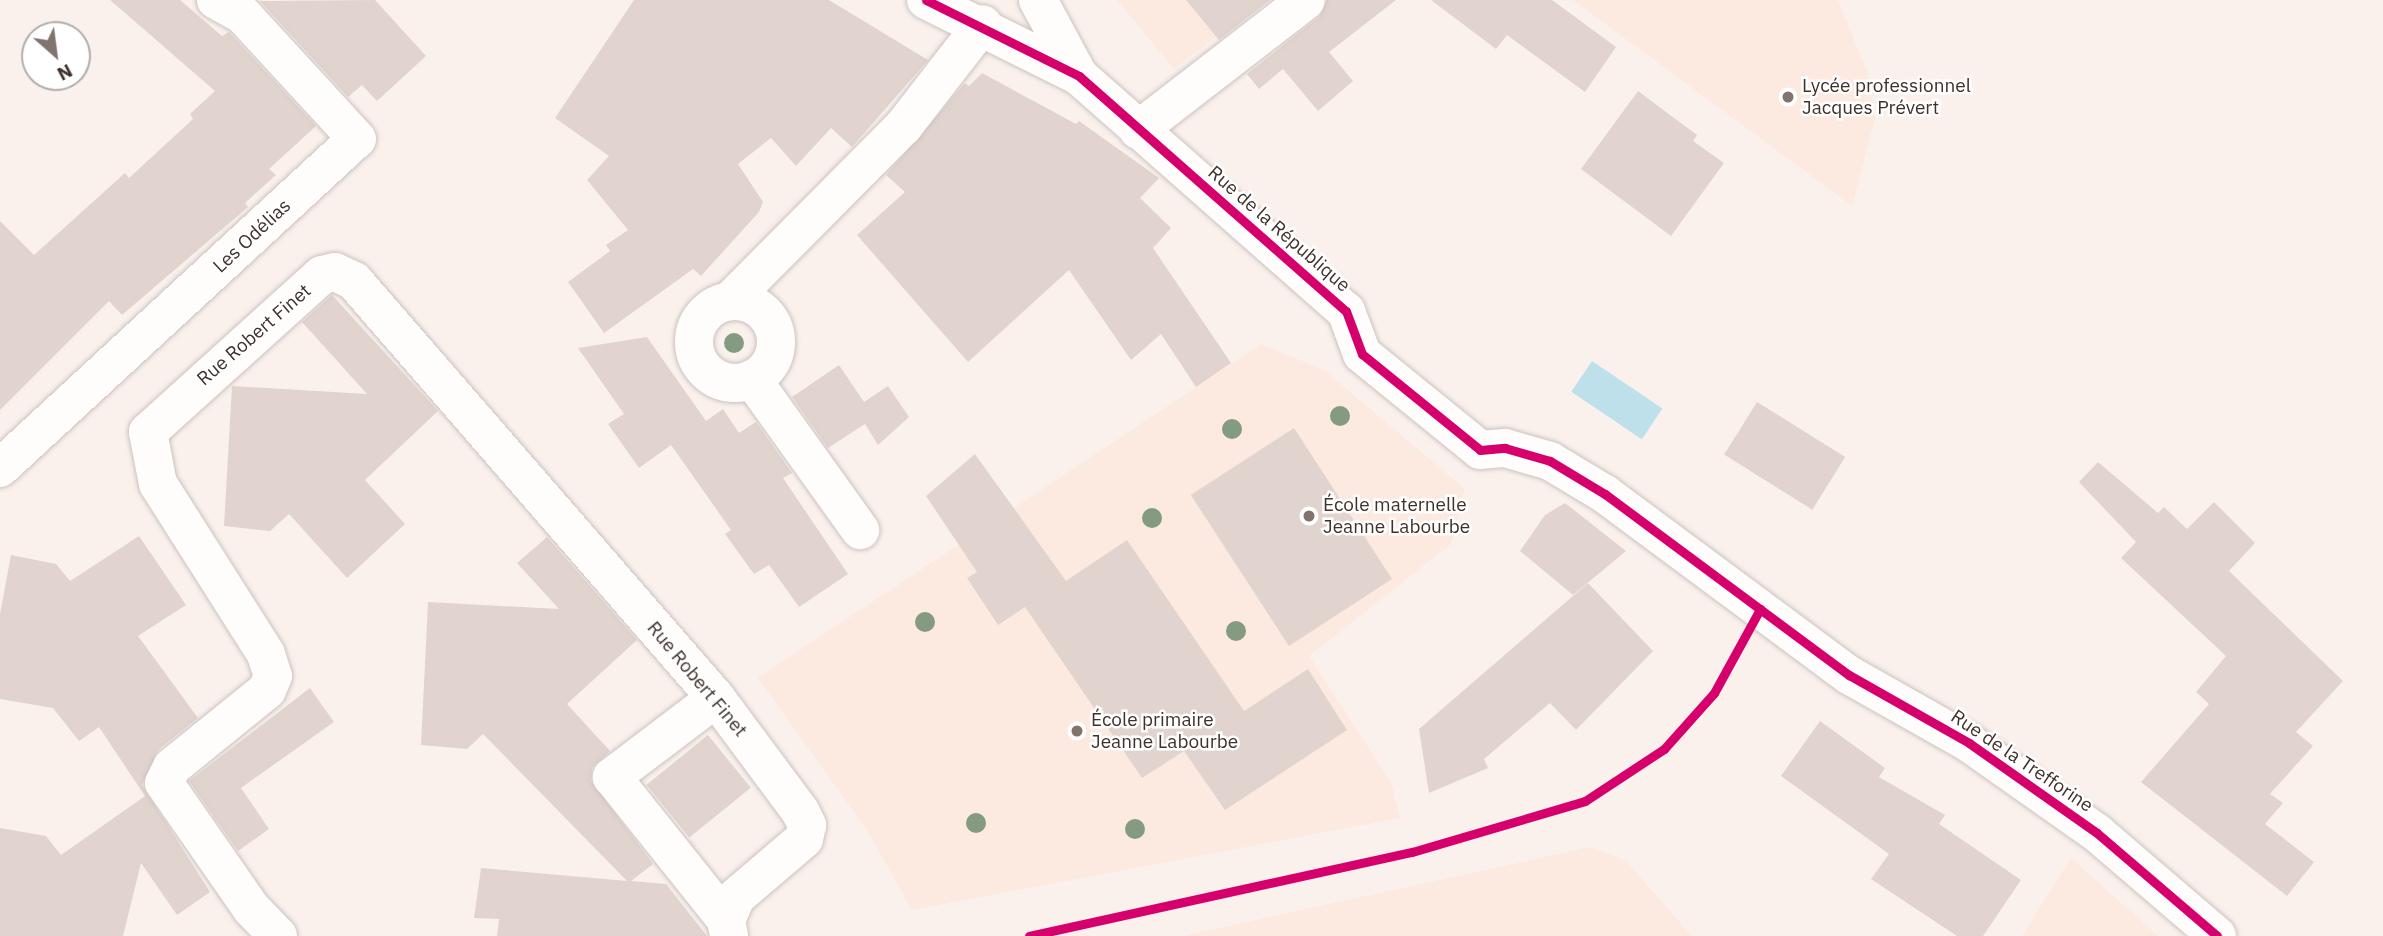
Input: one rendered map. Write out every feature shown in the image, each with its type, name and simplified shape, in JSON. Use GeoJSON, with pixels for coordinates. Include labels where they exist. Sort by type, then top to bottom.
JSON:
{"type":"FeatureCollection","features":[{"type":"Feature","properties":{"kind":"street","name":"Les Odélias"},"geometry":{"type":"LineString","coordinates":[[0,468],[357,139],[243,15],[216,0]]}},
{"type":"Feature","properties":{"kind":"street","name":"Rue de la République"},"geometry":{"type":"LineString","coordinates":[[926,0],[984,24],[1079,76],[1346,311],[1362,354],[1480,450],[1505,447],[1550,461],[1605,494],[1760,609]]}},
{"type":"Feature","properties":{"kind":"street"},"geometry":{"type":"LineString","coordinates":[[1038,0],[1079,76]]}},
{"type":"Feature","properties":{"kind":"street"},"geometry":{"type":"LineString","coordinates":[[1138,130],[1306,0]]}},
{"type":"Feature","properties":{"kind":"street"},"geometry":{"type":"LineString","coordinates":[[730,301],[743,301],[765,314],[776,337],[770,362],[752,379],[724,382],[711,376],[695,353],[697,326],[705,314],[730,301],[903,127],[984,24]]}},
{"type":"Feature","properties":{"kind":"street","name":"Rue Robert Finet"},"geometry":{"type":"LineString","coordinates":[[278,936],[251,908],[164,783],[172,767],[267,690],[273,676],[266,654],[158,484],[148,432],[322,275],[335,272],[354,281],[716,698],[807,825],[804,839],[736,897],[728,928]]}},
{"type":"Feature","properties":{"kind":"street"},"geometry":{"type":"LineString","coordinates":[[752,379],[860,530]]}},
{"type":"Feature","properties":{"kind":"street","name":"Rue de la Trefforine"},"geometry":{"type":"LineString","coordinates":[[1760,609],[1849,675],[1969,743],[2097,833],[2217,936]]}},
{"type":"Feature","properties":{"kind":"street"},"geometry":{"type":"LineString","coordinates":[[716,698],[612,777],[728,928]]}},
{"type":"Feature","properties":{"kind":"shaded area"},"geometry":{"type":"Polygon","coordinates":[[[1117,0],[1265,0],[1174,69],[1117,0]]]}},
{"type":"Feature","properties":{"kind":"shaded area","name":"Lycée professionnel Jacques Prévert"},"geometry":{"type":"Polygon","coordinates":[[[1573,0],[1838,0],[1868,74],[1875,119],[1852,206],[1573,0]]]}},
{"type":"Feature","properties":{"kind":"shaded area","name":"École primaire Jeanne Labourbe"},"geometry":{"type":"Polygon","coordinates":[[[1261,344],[1324,370],[1465,489],[1451,544],[1309,656],[1391,783],[1400,818],[912,910],[867,830],[758,678],[1261,344]]]}},
{"type":"Feature","properties":{"kind":"shaded area"},"geometry":{"type":"Polygon","coordinates":[[[1591,847],[1626,861],[1692,936],[1182,936],[1591,847]]]}},
{"type":"Feature","properties":{"kind":"shaded area"},"geometry":{"type":"Polygon","coordinates":[[[2071,858],[2158,936],[2022,936],[2071,858]]]}},
{"type":"Feature","properties":{"kind":"water"},"geometry":{"type":"Polygon","coordinates":[[[1592,361],[1662,409],[1642,439],[1571,392],[1592,361]]]}},
{"type":"Feature","properties":{"kind":"building"},"geometry":{"type":"Polygon","coordinates":[[[110,0],[180,0],[222,36],[229,32],[316,126],[269,169],[276,175],[245,203],[248,207],[122,315],[109,301],[0,410],[0,221],[34,255],[125,173],[129,178],[193,119],[190,114],[215,91],[110,0]]]}},
{"type":"Feature","properties":{"kind":"building"},"geometry":{"type":"Polygon","coordinates":[[[375,0],[426,56],[377,101],[362,85],[348,97],[260,1],[375,0]]]}},
{"type":"Feature","properties":{"kind":"building"},"geometry":{"type":"Polygon","coordinates":[[[634,0],[829,0],[928,60],[852,147],[831,128],[796,166],[771,138],[738,164],[763,202],[759,212],[701,276],[693,269],[604,333],[568,282],[610,251],[606,245],[628,230],[587,180],[609,156],[555,118],[634,0]]]}},
{"type":"Feature","properties":{"kind":"building"},"geometry":{"type":"Polygon","coordinates":[[[1186,0],[1270,0],[1219,40],[1186,0]]]}},
{"type":"Feature","properties":{"kind":"building"},"geometry":{"type":"Polygon","coordinates":[[[1327,0],[1396,0],[1329,52],[1353,81],[1318,111],[1283,69],[1259,89],[1247,74],[1319,17],[1327,0]]]}},
{"type":"Feature","properties":{"kind":"building"},"geometry":{"type":"Polygon","coordinates":[[[1431,0],[1552,0],[1616,47],[1585,92],[1507,35],[1496,49],[1431,0]]]}},
{"type":"Feature","properties":{"kind":"building"},"geometry":{"type":"Polygon","coordinates":[[[982,73],[1076,124],[1079,121],[1159,178],[1140,198],[1171,228],[1153,248],[1231,363],[1196,387],[1161,334],[1131,360],[1069,270],[968,362],[857,235],[905,192],[886,175],[965,83],[969,86],[982,73]]]}},
{"type":"Feature","properties":{"kind":"building"},"geometry":{"type":"Polygon","coordinates":[[[1638,91],[1697,135],[1693,141],[1724,163],[1671,236],[1581,169],[1638,91]]]}},
{"type":"Feature","properties":{"kind":"building"},"geometry":{"type":"Polygon","coordinates":[[[332,295],[438,411],[365,480],[405,524],[347,578],[289,514],[270,531],[224,526],[232,386],[367,394],[302,322],[332,295]]]}},
{"type":"Feature","properties":{"kind":"building"},"geometry":{"type":"Polygon","coordinates":[[[647,337],[706,421],[723,409],[739,433],[756,422],[792,473],[783,478],[848,574],[799,607],[769,565],[754,574],[725,534],[731,530],[671,445],[639,468],[608,424],[624,414],[578,348],[647,337]]]}},
{"type":"Feature","properties":{"kind":"building"},"geometry":{"type":"Polygon","coordinates":[[[839,365],[864,402],[888,386],[909,417],[878,445],[865,424],[828,448],[792,397],[839,365]]]}},
{"type":"Feature","properties":{"kind":"building"},"geometry":{"type":"Polygon","coordinates":[[[1757,402],[1845,457],[1812,510],[1724,455],[1757,402]]]}},
{"type":"Feature","properties":{"kind":"building"},"geometry":{"type":"Polygon","coordinates":[[[1294,428],[1392,579],[1289,646],[1191,495],[1294,428]]]}},
{"type":"Feature","properties":{"kind":"building"},"geometry":{"type":"Polygon","coordinates":[[[975,454],[1066,581],[1127,540],[1244,711],[1308,669],[1347,730],[1225,810],[1184,751],[1142,778],[1025,607],[998,625],[967,578],[977,572],[926,496],[975,454]]]}},
{"type":"Feature","properties":{"kind":"building"},"geometry":{"type":"Polygon","coordinates":[[[2098,462],[2158,513],[2164,507],[2187,529],[2214,502],[2255,543],[2229,571],[2343,681],[2296,732],[2313,746],[2270,794],[2283,803],[2265,824],[2314,862],[2287,896],[2141,782],[2209,704],[2196,692],[2226,656],[2121,558],[2136,542],[2079,482],[2098,462]]]}},
{"type":"Feature","properties":{"kind":"building"},"geometry":{"type":"Polygon","coordinates":[[[1565,503],[1626,551],[1573,595],[1520,551],[1545,515],[1565,503]]]}},
{"type":"Feature","properties":{"kind":"building"},"geometry":{"type":"Polygon","coordinates":[[[139,536],[186,605],[138,636],[198,718],[158,750],[142,785],[210,892],[177,915],[141,863],[123,936],[0,936],[0,828],[46,836],[61,855],[145,796],[99,727],[79,741],[53,708],[0,699],[0,614],[11,555],[56,564],[70,581],[139,536]]]}},
{"type":"Feature","properties":{"kind":"building"},"geometry":{"type":"Polygon","coordinates":[[[547,537],[637,640],[567,704],[610,751],[592,768],[591,781],[653,864],[631,881],[666,884],[707,936],[497,936],[499,919],[474,918],[481,868],[627,881],[483,734],[467,749],[421,745],[428,602],[559,609],[517,563],[547,537]]]}},
{"type":"Feature","properties":{"kind":"building"},"geometry":{"type":"Polygon","coordinates":[[[1588,583],[1653,651],[1576,730],[1550,703],[1484,759],[1488,768],[1429,793],[1419,729],[1588,583]]]}},
{"type":"Feature","properties":{"kind":"building"},"geometry":{"type":"Polygon","coordinates":[[[310,688],[334,722],[241,788],[269,829],[238,851],[189,781],[310,688]]]}},
{"type":"Feature","properties":{"kind":"building"},"geometry":{"type":"Polygon","coordinates":[[[1820,721],[1885,768],[1879,777],[1945,815],[1939,824],[2021,880],[1983,936],[1957,936],[1871,879],[1889,854],[1781,776],[1820,721]]]}},
{"type":"Feature","properties":{"kind":"building"},"geometry":{"type":"Polygon","coordinates":[[[708,735],[751,788],[689,838],[647,785],[708,735]]]}},
{"type":"Feature","properties":{"kind":"cycle path"},"geometry":{"type":"LineString","coordinates":[[926,0],[1079,76],[1346,311],[1362,354],[1480,450],[1505,448],[1550,461],[1605,494],[1849,675],[1969,743],[2097,833],[2217,936]]}},
{"type":"Feature","properties":{"kind":"cycle path"},"geometry":{"type":"LineString","coordinates":[[1029,936],[1412,852],[1585,801],[1664,749],[1714,693],[1760,609]]}},
{"type":"Feature","properties":{"kind":"place","name":"Lycée professionnel Jacques Prévert"},"geometry":{"type":"Point","coordinates":[1788,97]}},
{"type":"Feature","properties":{"kind":"place","name":"École maternelle Jeanne Labourbe"},"geometry":{"type":"Point","coordinates":[1309,516]}},
{"type":"Feature","properties":{"kind":"place","name":"École primaire Jeanne Labourbe"},"geometry":{"type":"Point","coordinates":[1077,731]}}]}
